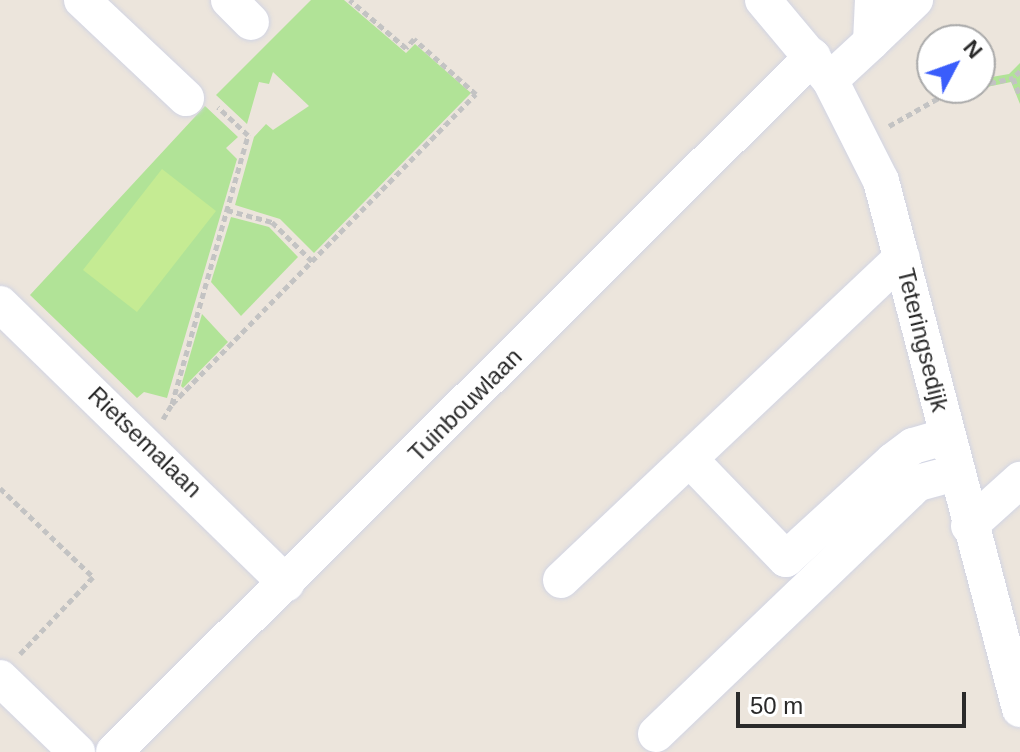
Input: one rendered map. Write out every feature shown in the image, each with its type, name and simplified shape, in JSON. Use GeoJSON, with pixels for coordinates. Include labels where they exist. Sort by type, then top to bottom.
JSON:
{"type":"FeatureCollection","features":[{"type":"Feature","properties":{"kind":"street"},"geometry":{"type":"LineString","coordinates":[[82,0],[186,98]]}},
{"type":"Feature","properties":{"kind":"street","name":"Teteringsedijk"},"geometry":{"type":"LineString","coordinates":[[763,0],[822,68],[863,140],[902,258],[969,526],[1020,709]]}},
{"type":"Feature","properties":{"kind":"street"},"geometry":{"type":"LineString","coordinates":[[871,42],[873,0]]}},
{"type":"Feature","properties":{"kind":"street","name":"Tuinbouwlaan"},"geometry":{"type":"LineString","coordinates":[[114,752],[822,68],[871,42],[915,0]]}},
{"type":"Feature","properties":{"kind":"street"},"geometry":{"type":"LineString","coordinates":[[561,580],[902,258]]}},
{"type":"Feature","properties":{"kind":"street","name":"Rietsemalaan"},"geometry":{"type":"LineString","coordinates":[[0,304],[147,443],[286,583]]}},
{"type":"Feature","properties":{"kind":"street"},"geometry":{"type":"LineString","coordinates":[[699,469],[786,559],[893,461],[913,446],[947,436]]}},
{"type":"Feature","properties":{"kind":"street"},"geometry":{"type":"LineString","coordinates":[[656,734],[909,491],[956,473]]}},
{"type":"Feature","properties":{"kind":"street"},"geometry":{"type":"LineString","coordinates":[[969,526],[1020,480]]}},
{"type":"Feature","properties":{"kind":"street"},"geometry":{"type":"LineString","coordinates":[[5,672],[77,752]]}},
{"type":"Feature","properties":{"kind":"path"},"geometry":{"type":"LineString","coordinates":[[147,443],[172,404],[476,94],[414,39],[406,48],[350,0]]}},
{"type":"Feature","properties":{"kind":"path"},"geometry":{"type":"LineString","coordinates":[[996,82],[1013,78],[1020,71]]}},
{"type":"Feature","properties":{"kind":"path"},"geometry":{"type":"LineString","coordinates":[[1013,78],[1020,96]]}},
{"type":"Feature","properties":{"kind":"path"},"geometry":{"type":"LineString","coordinates":[[172,404],[248,135],[211,100],[186,98]]}},
{"type":"Feature","properties":{"kind":"path"},"geometry":{"type":"LineString","coordinates":[[863,140],[928,104]]}},
{"type":"Feature","properties":{"kind":"path"},"geometry":{"type":"LineString","coordinates":[[227,210],[272,222],[312,261]]}},
{"type":"Feature","properties":{"kind":"path"},"geometry":{"type":"LineString","coordinates":[[0,488],[93,577],[5,672]]}},
{"type":"Feature","properties":{"kind":"green space"},"geometry":{"type":"Polygon","coordinates":[[[311,0],[344,0],[406,53],[415,44],[471,93],[314,253],[280,219],[235,205],[254,137],[266,124],[273,130],[309,106],[273,72],[269,84],[259,82],[247,124],[216,95],[311,0]]]}},
{"type":"Feature","properties":{"kind":"green space"},"geometry":{"type":"Polygon","coordinates":[[[1020,63],[1020,104],[1011,82],[996,85],[996,76],[1009,74],[1020,63]]]}},
{"type":"Feature","properties":{"kind":"green space"},"geometry":{"type":"Polygon","coordinates":[[[205,106],[238,137],[226,148],[237,159],[167,398],[144,392],[137,398],[30,295],[205,106]]]}},
{"type":"Feature","properties":{"kind":"green space"},"geometry":{"type":"Polygon","coordinates":[[[162,169],[216,211],[137,312],[83,270],[162,169]]]}},
{"type":"Feature","properties":{"kind":"green space"},"geometry":{"type":"Polygon","coordinates":[[[231,217],[269,227],[298,257],[241,316],[211,282],[231,217]]]}},
{"type":"Feature","properties":{"kind":"green space"},"geometry":{"type":"Polygon","coordinates":[[[202,314],[228,342],[183,388],[181,386],[202,314]]]}}]}
